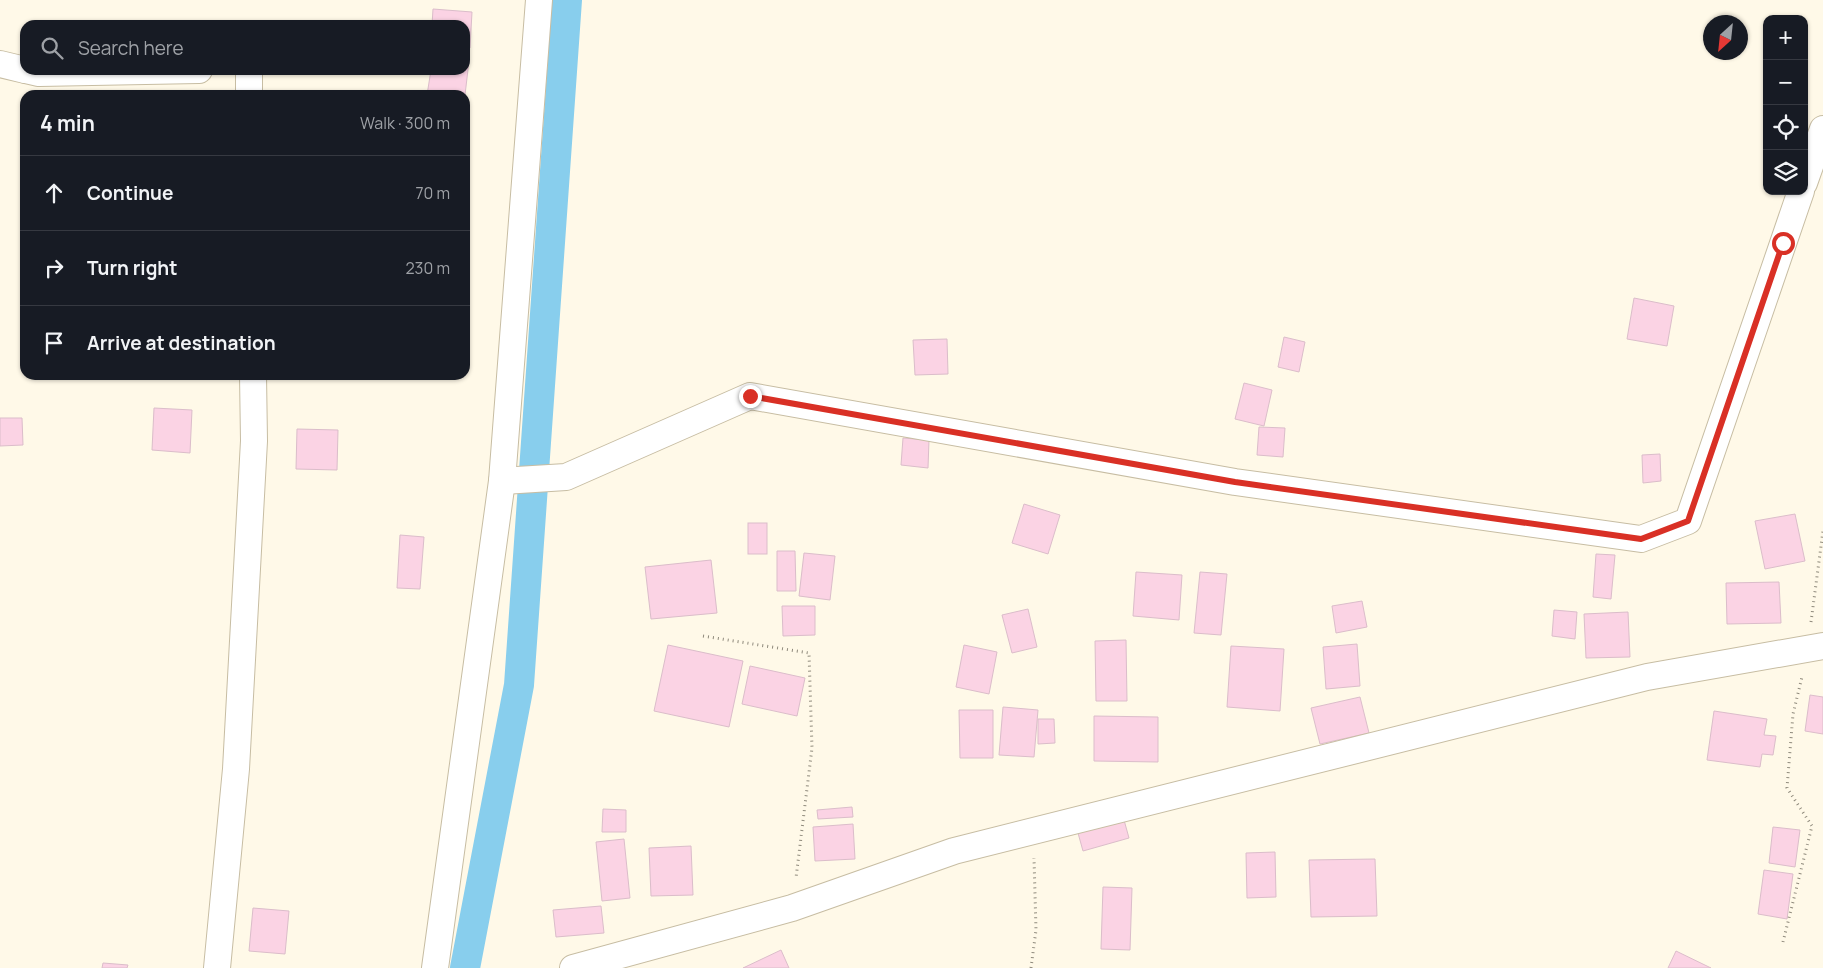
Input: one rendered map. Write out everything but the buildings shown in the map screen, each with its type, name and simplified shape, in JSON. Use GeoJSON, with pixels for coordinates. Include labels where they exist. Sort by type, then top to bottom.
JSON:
{"type":"FeatureCollection","features":[{"type":"Feature","properties":{"kind":"street"},"geometry":{"type":"LineString","coordinates":[[435,968],[508,480],[539,0]]}},
{"type":"Feature","properties":{"kind":"street"},"geometry":{"type":"LineString","coordinates":[[0,64],[20,69]]}},
{"type":"Feature","properties":{"kind":"street"},"geometry":{"type":"LineString","coordinates":[[248,75],[249,90]]}},
{"type":"Feature","properties":{"kind":"street"},"geometry":{"type":"LineString","coordinates":[[1808,172],[1823,129]]}},
{"type":"Feature","properties":{"kind":"street"},"geometry":{"type":"LineString","coordinates":[[508,480],[566,477],[750,396],[1235,482],[1641,539],[1688,521],[1800,195]]}},
{"type":"Feature","properties":{"kind":"street"},"geometry":{"type":"LineString","coordinates":[[217,968],[236,759],[254,441],[253,380]]}},
{"type":"Feature","properties":{"kind":"street"},"geometry":{"type":"LineString","coordinates":[[573,968],[792,908],[954,851],[1647,677],[1815,648]]}},
{"type":"Feature","properties":{"kind":"path"},"geometry":{"type":"LineString","coordinates":[[1784,942],[1812,826],[1787,788],[1793,714],[1815,648],[1823,531]]}},
{"type":"Feature","properties":{"kind":"path"},"geometry":{"type":"LineString","coordinates":[[703,636],[809,652],[812,748],[792,908]]}},
{"type":"Feature","properties":{"kind":"path"},"geometry":{"type":"LineString","coordinates":[[1031,968],[1036,930],[1034,832]]}},
{"type":"Feature","properties":{"kind":"waterway"},"geometry":{"type":"LineString","coordinates":[[465,968],[519,685],[567,0]]}},
{"type":"Feature","properties":{"kind":"route"},"geometry":{"type":"LineString","coordinates":[[750,396],[1235,482],[1641,539],[1688,521],[1783,243]]}}]}
